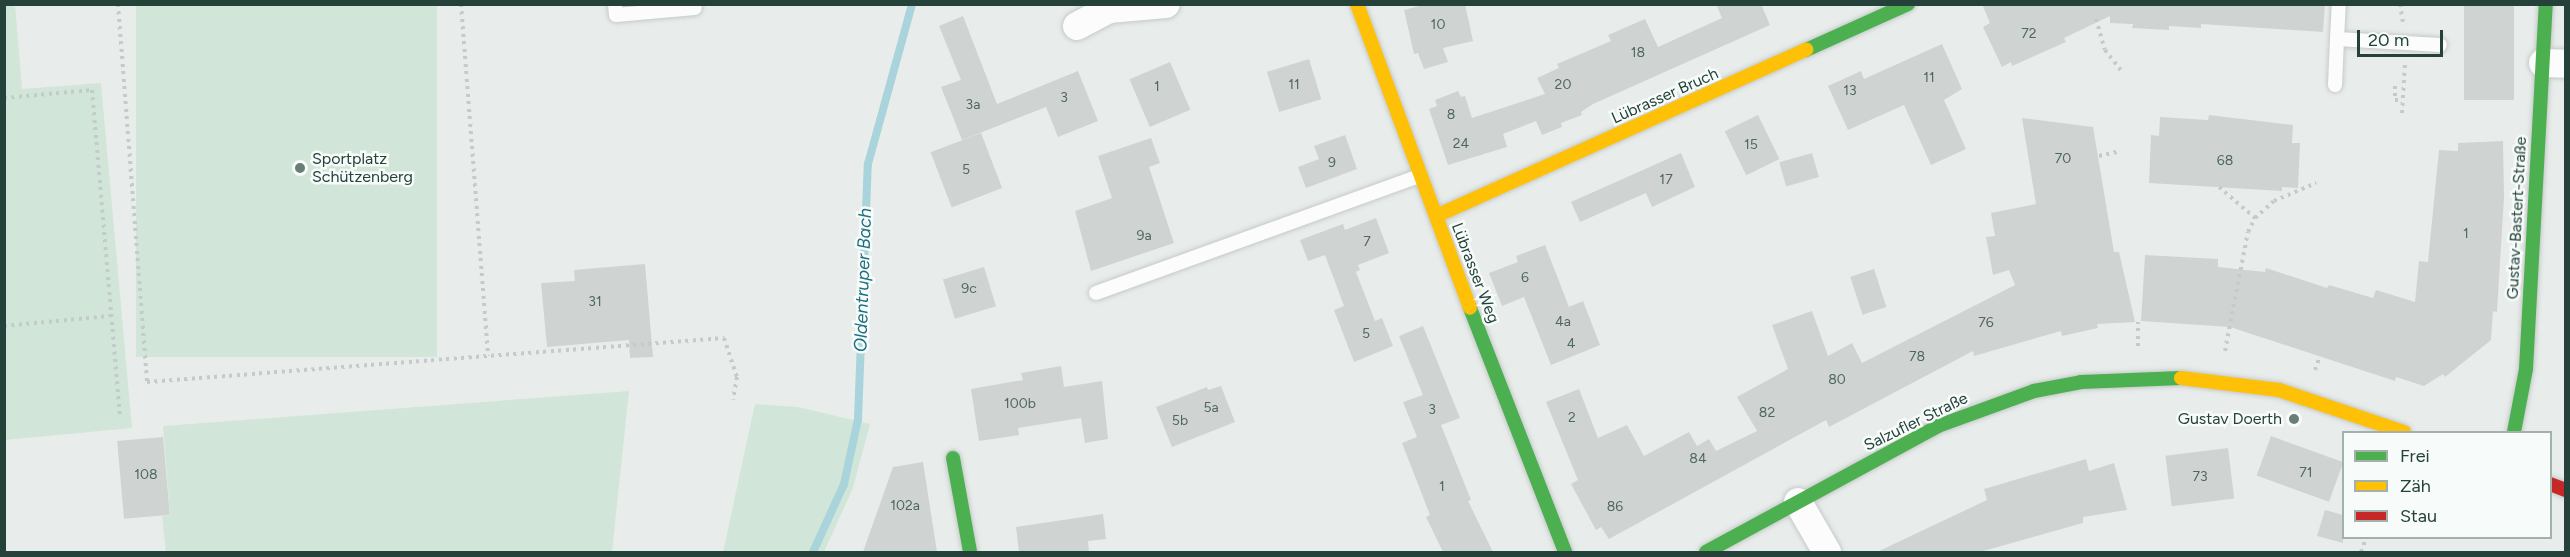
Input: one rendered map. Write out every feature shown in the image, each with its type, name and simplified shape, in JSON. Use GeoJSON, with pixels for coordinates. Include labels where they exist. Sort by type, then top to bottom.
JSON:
{"type":"FeatureCollection","features":[{"type":"Feature","properties":{"kind":"street"},"geometry":{"type":"LineString","coordinates":[[1077,26],[1109,9],[1166,4]]}},
{"type":"Feature","properties":{"kind":"street","name":"Lübrasser Weg"},"geometry":{"type":"LineString","coordinates":[[1357,4],[1420,176],[1565,552]]}},
{"type":"Feature","properties":{"kind":"street","name":"Lübrasser Bruch"},"geometry":{"type":"LineString","coordinates":[[1436,216],[1908,4]]}},
{"type":"Feature","properties":{"kind":"street","name":"Gustav-Bastert-Straße"},"geometry":{"type":"LineString","coordinates":[[2514,431],[2526,369],[2554,64],[2546,4]]}},
{"type":"Feature","properties":{"kind":"street","name":"Salzufler Straße"},"geometry":{"type":"LineString","coordinates":[[1706,552],[1938,426],[2034,391],[2081,382],[2175,377],[2252,385],[2279,390],[2401,431]]}},
{"type":"Feature","properties":{"kind":"street"},"geometry":{"type":"LineString","coordinates":[[953,458],[970,552]]}},
{"type":"Feature","properties":{"kind":"street"},"geometry":{"type":"LineString","coordinates":[[1798,502],[1827,552]]}},
{"type":"Feature","properties":{"kind":"lane"},"geometry":{"type":"LineString","coordinates":[[615,4],[616,15],[695,8]]}},
{"type":"Feature","properties":{"kind":"lane"},"geometry":{"type":"LineString","coordinates":[[2335,86],[2339,4]]}},
{"type":"Feature","properties":{"kind":"lane"},"geometry":{"type":"LineString","coordinates":[[2337,39],[2440,45]]}},
{"type":"Feature","properties":{"kind":"lane"},"geometry":{"type":"LineString","coordinates":[[1095,293],[1420,176]]}},
{"type":"Feature","properties":{"kind":"path"},"geometry":{"type":"LineString","coordinates":[[118,4],[147,382],[724,338],[737,377],[733,400]]}},
{"type":"Feature","properties":{"kind":"path"},"geometry":{"type":"LineString","coordinates":[[461,4],[488,356]]}},
{"type":"Feature","properties":{"kind":"path"},"geometry":{"type":"LineString","coordinates":[[2096,19],[2105,50],[2122,72]]}},
{"type":"Feature","properties":{"kind":"path"},"geometry":{"type":"LineString","coordinates":[[2402,112],[2404,82]]}},
{"type":"Feature","properties":{"kind":"path"},"geometry":{"type":"LineString","coordinates":[[2395,86],[2395,100],[2402,100]]}},
{"type":"Feature","properties":{"kind":"path"},"geometry":{"type":"LineString","coordinates":[[4,98],[92,90],[120,418]]}},
{"type":"Feature","properties":{"kind":"path"},"geometry":{"type":"LineString","coordinates":[[2099,156],[2116,152]]}},
{"type":"Feature","properties":{"kind":"path"},"geometry":{"type":"LineString","coordinates":[[2225,352],[2248,232],[2255,218],[2284,195],[2300,193],[2316,183]]}},
{"type":"Feature","properties":{"kind":"path"},"geometry":{"type":"LineString","coordinates":[[2219,187],[2255,218]]}},
{"type":"Feature","properties":{"kind":"path"},"geometry":{"type":"LineString","coordinates":[[4,326],[110,316]]}},
{"type":"Feature","properties":{"kind":"path"},"geometry":{"type":"LineString","coordinates":[[2138,322],[2138,346]]}},
{"type":"Feature","properties":{"kind":"green space"},"geometry":{"type":"Polygon","coordinates":[[[4,5],[15,5],[22,89],[101,83],[132,428],[5,440],[4,5]]]}},
{"type":"Feature","properties":{"kind":"green space","name":"Sportplatz Schützenberg"},"geometry":{"type":"Polygon","coordinates":[[[136,5],[437,5],[437,357],[136,357],[136,5]]]}},
{"type":"Feature","properties":{"kind":"green space"},"geometry":{"type":"Polygon","coordinates":[[[629,391],[612,552],[166,552],[162,516],[170,515],[163,426],[629,391]]]}},
{"type":"Feature","properties":{"kind":"green space"},"geometry":{"type":"Polygon","coordinates":[[[755,404],[798,407],[870,424],[853,488],[824,552],[723,552],[755,404]]]}},
{"type":"Feature","properties":{"kind":"building"},"geometry":{"type":"Polygon","coordinates":[[[1427,4],[1465,4],[1473,41],[1443,48],[1448,62],[1424,69],[1418,53],[1414,54],[1404,10],[1427,4]]]}},
{"type":"Feature","properties":{"kind":"building"},"geometry":{"type":"Polygon","coordinates":[[[1716,4],[1761,4],[1770,25],[1593,104],[1581,112],[1582,115],[1561,123],[1562,127],[1542,135],[1536,121],[1503,134],[1507,147],[1448,165],[1429,109],[1437,106],[1435,100],[1458,91],[1461,97],[1465,96],[1472,118],[1545,94],[1537,78],[1559,68],[1557,64],[1611,41],[1608,35],[1645,19],[1658,47],[1722,18],[1716,4]]]}},
{"type":"Feature","properties":{"kind":"building"},"geometry":{"type":"Polygon","coordinates":[[[1982,4],[2325,4],[2323,32],[2201,24],[2201,28],[2169,26],[2169,30],[2132,28],[2133,24],[2110,23],[2110,16],[2064,38],[2066,42],[2012,66],[2011,62],[2002,67],[1983,27],[1990,23],[1982,4]]]}},
{"type":"Feature","properties":{"kind":"building"},"geometry":{"type":"Polygon","coordinates":[[[2464,4],[2514,4],[2514,100],[2464,100],[2464,4]]]}},
{"type":"Feature","properties":{"kind":"building"},"geometry":{"type":"Polygon","coordinates":[[[963,16],[997,104],[1078,71],[1098,121],[1058,137],[1046,107],[962,140],[941,87],[961,80],[939,26],[963,16]]]}},
{"type":"Feature","properties":{"kind":"building"},"geometry":{"type":"Polygon","coordinates":[[[1942,44],[1962,89],[1944,100],[1966,149],[1931,165],[1904,105],[1848,130],[1828,86],[1861,71],[1864,79],[1942,44]]]}},
{"type":"Feature","properties":{"kind":"building"},"geometry":{"type":"Polygon","coordinates":[[[1309,59],[1321,99],[1279,112],[1267,72],[1309,59]]]}},
{"type":"Feature","properties":{"kind":"building"},"geometry":{"type":"Polygon","coordinates":[[[1170,62],[1190,110],[1150,127],[1129,79],[1170,62]]]}},
{"type":"Feature","properties":{"kind":"building"},"geometry":{"type":"Polygon","coordinates":[[[1758,115],[1779,159],[1746,175],[1725,131],[1758,115]]]}},
{"type":"Feature","properties":{"kind":"building"},"geometry":{"type":"Polygon","coordinates":[[[2209,115],[2293,125],[2292,143],[2300,143],[2298,188],[2282,187],[2282,191],[2149,183],[2151,135],[2159,136],[2160,117],[2208,120],[2209,115]]]}},
{"type":"Feature","properties":{"kind":"building"},"geometry":{"type":"Polygon","coordinates":[[[2022,118],[2093,127],[2114,252],[2119,252],[2135,322],[2097,324],[2098,328],[2062,336],[2061,331],[1974,356],[1973,351],[1829,427],[1826,420],[1609,539],[1601,527],[1596,530],[1571,484],[1578,480],[1546,402],[1579,389],[1598,438],[1627,425],[1644,456],[1689,432],[1697,446],[1709,439],[1716,451],[1757,431],[1737,397],[1788,369],[1772,325],[1812,311],[1828,356],[1852,343],[1862,363],[2015,285],[2009,270],[1993,275],[1986,237],[1995,236],[1991,213],[2036,204],[2022,118]]]}},
{"type":"Feature","properties":{"kind":"building"},"geometry":{"type":"Polygon","coordinates":[[[981,133],[1002,188],[952,207],[931,152],[981,133]]]}},
{"type":"Feature","properties":{"kind":"building"},"geometry":{"type":"Polygon","coordinates":[[[1345,135],[1357,169],[1306,188],[1298,167],[1319,159],[1314,146],[1345,135]]]}},
{"type":"Feature","properties":{"kind":"building"},"geometry":{"type":"Polygon","coordinates":[[[1151,138],[1160,163],[1149,167],[1174,243],[1091,271],[1075,211],[1112,198],[1098,156],[1151,138]]]}},
{"type":"Feature","properties":{"kind":"building"},"geometry":{"type":"Polygon","coordinates":[[[2503,141],[2504,198],[2497,312],[2493,311],[2491,340],[2445,377],[2443,374],[2424,386],[2396,377],[2395,381],[2230,327],[2141,321],[2145,255],[2218,259],[2218,267],[2265,272],[2266,268],[2327,288],[2329,285],[2373,298],[2376,290],[2415,302],[2419,261],[2428,262],[2439,150],[2458,151],[2458,143],[2503,141]]]}},
{"type":"Feature","properties":{"kind":"building"},"geometry":{"type":"Polygon","coordinates":[[[1681,153],[1695,187],[1652,207],[1646,193],[1580,222],[1571,202],[1681,153]]]}},
{"type":"Feature","properties":{"kind":"building"},"geometry":{"type":"Polygon","coordinates":[[[1812,153],[1819,177],[1786,186],[1779,162],[1812,153]]]}},
{"type":"Feature","properties":{"kind":"building"},"geometry":{"type":"Polygon","coordinates":[[[1376,218],[1389,253],[1358,265],[1360,270],[1356,272],[1375,321],[1382,318],[1393,346],[1354,362],[1334,310],[1344,306],[1325,255],[1308,261],[1300,240],[1343,224],[1345,230],[1376,218]]]}},
{"type":"Feature","properties":{"kind":"building"},"geometry":{"type":"Polygon","coordinates":[[[1545,245],[1569,307],[1583,301],[1600,345],[1551,365],[1524,297],[1502,306],[1489,273],[1518,262],[1516,256],[1545,245]]]}},
{"type":"Feature","properties":{"kind":"building"},"geometry":{"type":"Polygon","coordinates":[[[645,264],[653,357],[630,358],[629,340],[547,347],[541,283],[575,281],[574,270],[645,264]]]}},
{"type":"Feature","properties":{"kind":"building"},"geometry":{"type":"Polygon","coordinates":[[[984,267],[996,306],[955,319],[943,280],[984,267]]]}},
{"type":"Feature","properties":{"kind":"building"},"geometry":{"type":"Polygon","coordinates":[[[1874,269],[1886,307],[1863,315],[1850,277],[1874,269]]]}},
{"type":"Feature","properties":{"kind":"building"},"geometry":{"type":"Polygon","coordinates":[[[1423,326],[1460,418],[1441,425],[1471,500],[1468,501],[1493,552],[1443,552],[1426,517],[1430,515],[1402,443],[1417,437],[1403,402],[1423,395],[1399,336],[1423,326]]]}},
{"type":"Feature","properties":{"kind":"building"},"geometry":{"type":"Polygon","coordinates":[[[1061,366],[1064,387],[1102,381],[1108,439],[1085,443],[1081,418],[1018,428],[1019,435],[979,441],[971,389],[1023,380],[1021,373],[1061,366]]]}},
{"type":"Feature","properties":{"kind":"building"},"geometry":{"type":"Polygon","coordinates":[[[1221,386],[1235,422],[1172,447],[1156,407],[1207,387],[1208,390],[1221,386]]]}},
{"type":"Feature","properties":{"kind":"building"},"geometry":{"type":"Polygon","coordinates":[[[2271,436],[2342,462],[2329,502],[2257,475],[2271,436]]]}},
{"type":"Feature","properties":{"kind":"building"},"geometry":{"type":"Polygon","coordinates":[[[163,437],[170,515],[124,519],[117,441],[163,437]]]}},
{"type":"Feature","properties":{"kind":"building"},"geometry":{"type":"Polygon","coordinates":[[[2228,448],[2234,499],[2172,506],[2165,456],[2228,448]]]}},
{"type":"Feature","properties":{"kind":"building"},"geometry":{"type":"Polygon","coordinates":[[[2086,459],[2089,471],[2114,463],[2127,510],[2083,517],[2083,523],[1980,552],[1877,552],[1987,500],[1984,489],[2086,459]]]}},
{"type":"Feature","properties":{"kind":"building"},"geometry":{"type":"Polygon","coordinates":[[[923,462],[937,552],[863,552],[893,467],[923,462]]]}},
{"type":"Feature","properties":{"kind":"building"},"geometry":{"type":"Polygon","coordinates":[[[2325,510],[2342,515],[2343,543],[2317,536],[2325,510]]]}},
{"type":"Feature","properties":{"kind":"building"},"geometry":{"type":"Polygon","coordinates":[[[1103,514],[1106,539],[1088,541],[1089,552],[1019,552],[1016,527],[1103,514]]]}},
{"type":"Feature","properties":{"kind":"waterway","name":"Oldentruper Bach"},"geometry":{"type":"LineString","coordinates":[[813,552],[844,484],[858,419],[868,164],[912,4]]}},
{"type":"Feature","properties":{"kind":"traffic: fast"},"geometry":{"type":"LineString","coordinates":[[1806,50],[1908,4]]}},
{"type":"Feature","properties":{"kind":"traffic: fast"},"geometry":{"type":"LineString","coordinates":[[2514,431],[2526,369],[2546,4]]}},
{"type":"Feature","properties":{"kind":"traffic: fast"},"geometry":{"type":"LineString","coordinates":[[1470,308],[1565,552]]}},
{"type":"Feature","properties":{"kind":"traffic: fast"},"geometry":{"type":"LineString","coordinates":[[1706,552],[1938,426],[2034,391],[2081,382],[2181,378]]}},
{"type":"Feature","properties":{"kind":"traffic: fast"},"geometry":{"type":"LineString","coordinates":[[953,458],[970,552]]}},
{"type":"Feature","properties":{"kind":"traffic: slow"},"geometry":{"type":"LineString","coordinates":[[1357,4],[1470,308]]}},
{"type":"Feature","properties":{"kind":"traffic: slow"},"geometry":{"type":"LineString","coordinates":[[1436,216],[1806,50]]}},
{"type":"Feature","properties":{"kind":"traffic: slow"},"geometry":{"type":"LineString","coordinates":[[2181,378],[2279,390],[2401,431]]}},
{"type":"Feature","properties":{"kind":"traffic: jam"},"geometry":{"type":"LineString","coordinates":[[2552,485],[2566,490]]}},
{"type":"Feature","properties":{"kind":"place","name":"Sportplatz Schützenberg"},"geometry":{"type":"Point","coordinates":[300,168]}},
{"type":"Feature","properties":{"kind":"place","name":"Gustav Doerth"},"geometry":{"type":"Point","coordinates":[2294,419]}}]}
